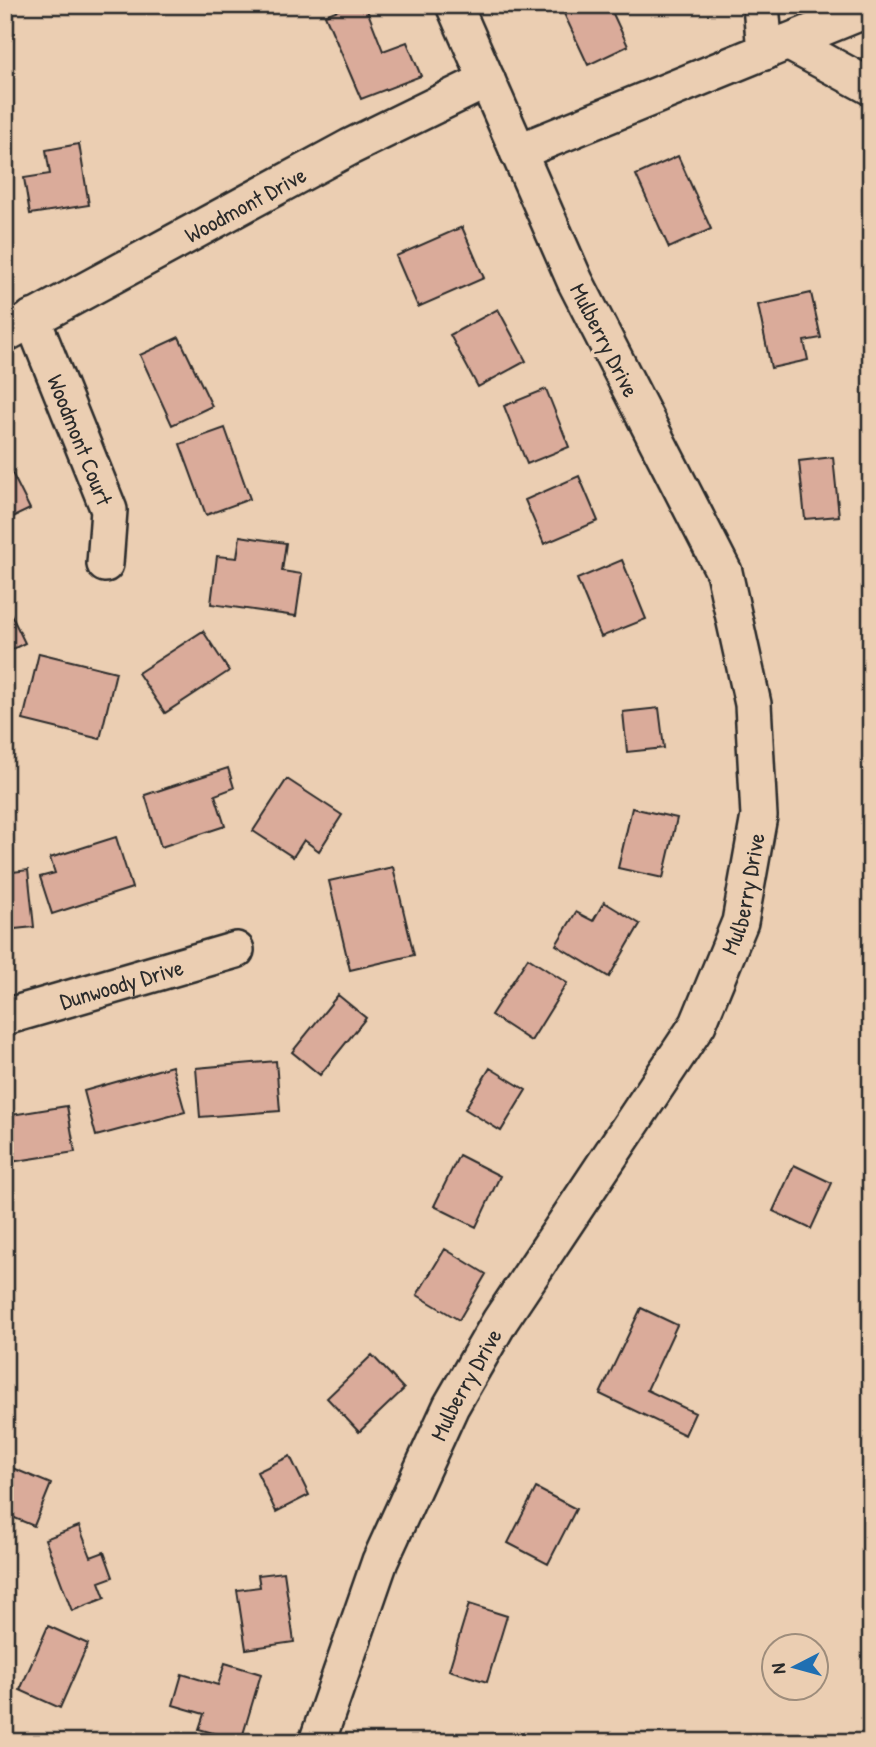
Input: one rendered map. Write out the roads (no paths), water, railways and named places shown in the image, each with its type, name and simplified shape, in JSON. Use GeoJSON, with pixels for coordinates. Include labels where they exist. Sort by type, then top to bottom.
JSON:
{"type":"FeatureCollection","features":[{"type":"Feature","properties":{"kind":"street","name":"Mulberry Drive"},"geometry":{"type":"LineString","coordinates":[[317,1742],[380,1562],[451,1406],[500,1321],[698,1024],[740,922],[759,816],[753,704],[724,572],[575,281],[454,5]]}},
{"type":"Feature","properties":{"kind":"street"},"geometry":{"type":"LineString","coordinates":[[761,5],[776,47],[871,87]]}},
{"type":"Feature","properties":{"kind":"street"},"geometry":{"type":"LineString","coordinates":[[518,152],[871,8]]}},
{"type":"Feature","properties":{"kind":"street","name":"Woodmont Drive"},"geometry":{"type":"LineString","coordinates":[[19,326],[349,147],[487,80]]}},
{"type":"Feature","properties":{"kind":"street","name":"Woodmont Court"},"geometry":{"type":"LineString","coordinates":[[19,326],[109,510],[105,564]]}},
{"type":"Feature","properties":{"kind":"street","name":"Dunwoody Drive"},"geometry":{"type":"LineString","coordinates":[[5,1017],[236,950]]}}]}
